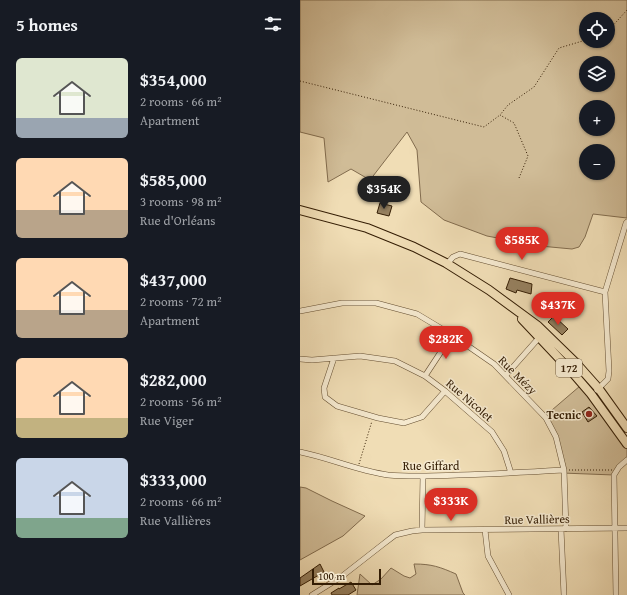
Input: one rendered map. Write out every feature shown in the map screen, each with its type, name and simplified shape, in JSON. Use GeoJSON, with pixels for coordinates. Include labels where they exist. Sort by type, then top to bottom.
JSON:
{"type":"FeatureCollection","features":[{"type":"Feature","properties":{"kind":"main road","name":"172"},"geometry":{"type":"LineString","coordinates":[[300,210],[367,228],[414,247],[447,264],[503,300],[538,326],[575,362],[599,389],[627,428]]}},
{"type":"Feature","properties":{"kind":"main road","name":"172"},"geometry":{"type":"LineString","coordinates":[[503,300],[541,338],[591,394],[627,444]]}},
{"type":"Feature","properties":{"kind":"street"},"geometry":{"type":"LineString","coordinates":[[591,394],[599,389],[608,379],[609,371],[605,292],[627,222]]}},
{"type":"Feature","properties":{"kind":"street"},"geometry":{"type":"LineString","coordinates":[[447,264],[453,257],[460,254],[605,292]]}},
{"type":"Feature","properties":{"kind":"street","name":"Rue Mézy"},"geometry":{"type":"LineString","coordinates":[[300,311],[342,303],[376,303],[417,314],[452,335],[494,364],[546,418],[556,438],[564,470],[564,595]]}},
{"type":"Feature","properties":{"kind":"street"},"geometry":{"type":"LineString","coordinates":[[425,376],[452,335]]}},
{"type":"Feature","properties":{"kind":"street"},"geometry":{"type":"LineString","coordinates":[[506,375],[537,340]]}},
{"type":"Feature","properties":{"kind":"street","name":"Rue Nicolet"},"geometry":{"type":"LineString","coordinates":[[300,359],[312,360],[360,356],[395,362],[425,376],[445,391],[492,432],[504,451],[511,473]]}},
{"type":"Feature","properties":{"kind":"street"},"geometry":{"type":"LineString","coordinates":[[334,358],[324,388],[324,397],[337,406],[373,417],[404,423],[422,417],[445,391]]}},
{"type":"Feature","properties":{"kind":"street","name":"Rue Giffard"},"geometry":{"type":"LineString","coordinates":[[300,452],[388,475],[423,476],[564,470]]}},
{"type":"Feature","properties":{"kind":"street"},"geometry":{"type":"LineString","coordinates":[[616,595],[614,475],[618,467],[627,460]]}},
{"type":"Feature","properties":{"kind":"street"},"geometry":{"type":"LineString","coordinates":[[422,530],[423,476]]}},
{"type":"Feature","properties":{"kind":"street","name":"Rue Vallières"},"geometry":{"type":"LineString","coordinates":[[312,595],[341,577],[390,538],[402,533],[422,530],[627,528]]}},
{"type":"Feature","properties":{"kind":"street"},"geometry":{"type":"LineString","coordinates":[[485,530],[488,556],[509,595]]}},
{"type":"Feature","properties":{"kind":"path"},"geometry":{"type":"LineString","coordinates":[[615,23],[627,10]]}},
{"type":"Feature","properties":{"kind":"path"},"geometry":{"type":"LineString","coordinates":[[300,81],[484,127],[500,115],[508,105],[534,87],[559,48],[579,42]]}},
{"type":"Feature","properties":{"kind":"path"},"geometry":{"type":"LineString","coordinates":[[500,115],[514,123],[528,156],[519,178]]}},
{"type":"Feature","properties":{"kind":"path"},"geometry":{"type":"LineString","coordinates":[[358,468],[373,417]]}},
{"type":"Feature","properties":{"kind":"path"},"geometry":{"type":"LineString","coordinates":[[564,470],[616,470]]}},
{"type":"Feature","properties":{"kind":"shaded area"},"geometry":{"type":"Polygon","coordinates":[[[300,0],[627,0],[627,218],[593,214],[585,237],[579,247],[572,249],[540,246],[487,236],[444,220],[421,202],[417,150],[407,132],[370,180],[351,169],[328,182],[324,138],[300,132],[300,0]]]}},
{"type":"Feature","properties":{"kind":"shaded area"},"geometry":{"type":"Polygon","coordinates":[[[580,386],[627,449],[627,459],[614,475],[562,473],[556,437],[545,416],[580,386]]]}},
{"type":"Feature","properties":{"kind":"shaded area"},"geometry":{"type":"Polygon","coordinates":[[[300,487],[306,488],[365,516],[343,536],[300,560],[300,487]]]}},
{"type":"Feature","properties":{"kind":"shaded area"},"geometry":{"type":"Polygon","coordinates":[[[414,564],[436,566],[456,574],[465,595],[357,595],[360,574],[372,585],[381,579],[391,568],[410,578],[416,574],[414,564]]]}},
{"type":"Feature","properties":{"kind":"building"},"geometry":{"type":"Polygon","coordinates":[[[380,203],[392,206],[389,216],[377,213],[380,203]]]}},
{"type":"Feature","properties":{"kind":"building"},"geometry":{"type":"Polygon","coordinates":[[[510,278],[532,284],[531,294],[517,290],[516,293],[506,289],[510,278]]]}},
{"type":"Feature","properties":{"kind":"building"},"geometry":{"type":"Polygon","coordinates":[[[554,316],[568,329],[562,335],[548,322],[554,316]]]}},
{"type":"Feature","properties":{"kind":"building","name":"Tecnic"},"geometry":{"type":"Polygon","coordinates":[[[589,407],[597,416],[588,422],[582,412],[589,407]]]}},
{"type":"Feature","properties":{"kind":"building"},"geometry":{"type":"Polygon","coordinates":[[[320,564],[324,572],[300,586],[300,578],[320,564]]]}},
{"type":"Feature","properties":{"kind":"building"},"geometry":{"type":"Polygon","coordinates":[[[351,582],[356,590],[348,595],[332,595],[331,593],[351,582]]]}},
{"type":"Feature","properties":{"kind":"place","name":"Tecnic"},"geometry":{"type":"Point","coordinates":[589,414]}}]}
